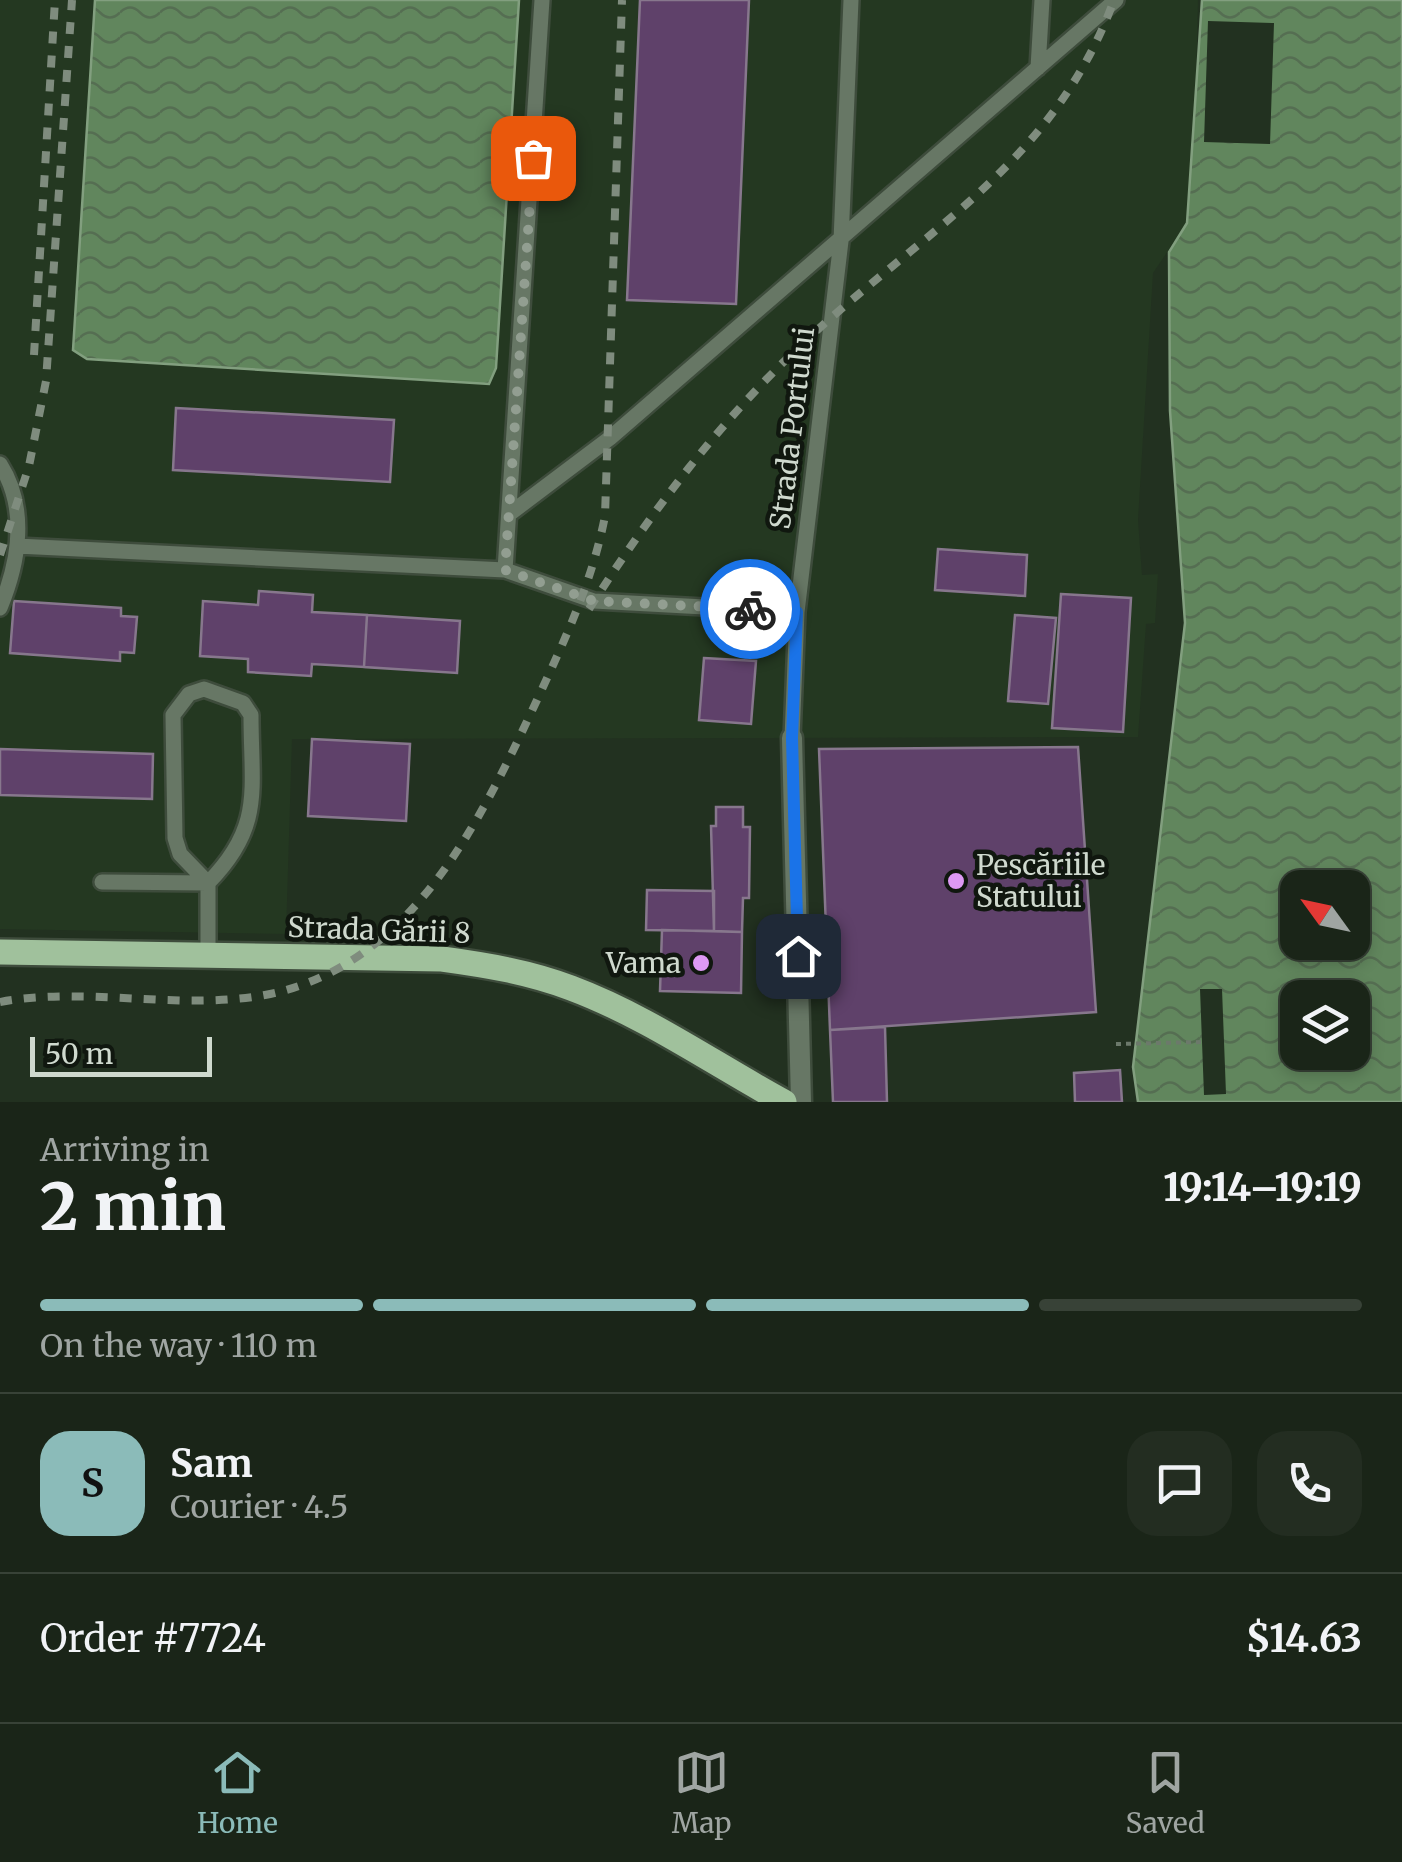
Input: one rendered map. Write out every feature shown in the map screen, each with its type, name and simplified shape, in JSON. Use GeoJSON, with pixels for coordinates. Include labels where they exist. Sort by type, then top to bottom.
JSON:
{"type":"FeatureCollection","features":[{"type":"Feature","properties":{"kind":"main road","name":"Strada Gării 8"},"geometry":{"type":"LineString","coordinates":[[0,952],[442,960],[496,967],[572,988],[609,1005],[784,1102]]}},
{"type":"Feature","properties":{"kind":"street","name":"Strada Portului"},"geometry":{"type":"LineString","coordinates":[[792,738],[802,1102]]}},
{"type":"Feature","properties":{"kind":"lane"},"geometry":{"type":"LineString","coordinates":[[505,570],[512,512],[542,0]]}},
{"type":"Feature","properties":{"kind":"lane","name":"Strada Portului"},"geometry":{"type":"LineString","coordinates":[[792,738],[797,612],[842,241],[851,0]]}},
{"type":"Feature","properties":{"kind":"lane"},"geometry":{"type":"LineString","coordinates":[[1038,68],[1042,0]]}},
{"type":"Feature","properties":{"kind":"lane"},"geometry":{"type":"LineString","coordinates":[[512,512],[610,438],[1116,0]]}},
{"type":"Feature","properties":{"kind":"lane"},"geometry":{"type":"LineString","coordinates":[[0,464],[11,482],[18,509],[17,546],[0,608]]}},
{"type":"Feature","properties":{"kind":"lane"},"geometry":{"type":"LineString","coordinates":[[17,546],[505,570],[594,601],[797,612]]}},
{"type":"Feature","properties":{"kind":"lane"},"geometry":{"type":"LineString","coordinates":[[102,882],[208,883],[233,858],[251,820],[252,715],[243,703],[204,688],[189,694],[173,715],[174,838],[180,854],[208,883],[208,954]]}},
{"type":"Feature","properties":{"kind":"path"},"geometry":{"type":"LineString","coordinates":[[1116,1044],[1202,1042]]}},
{"type":"Feature","properties":{"kind":"shaded area"},"geometry":{"type":"Polygon","coordinates":[[[0,0],[1198,0],[1193,214],[1153,273],[1138,520],[1142,575],[1158,574],[1155,623],[1146,624],[1138,737],[292,739],[286,934],[0,929],[0,0]]]}},
{"type":"Feature","properties":{"kind":"water"},"geometry":{"type":"Polygon","coordinates":[[[95,0],[519,0],[496,368],[489,384],[87,359],[73,350],[95,0]]]}},
{"type":"Feature","properties":{"kind":"water"},"geometry":{"type":"Polygon","coordinates":[[[1202,0],[1402,0],[1402,1102],[1138,1102],[1133,1067],[1185,623],[1170,411],[1169,252],[1187,223],[1202,0]]]}},
{"type":"Feature","properties":{"kind":"pier"},"geometry":{"type":"Polygon","coordinates":[[[1208,21],[1274,23],[1270,144],[1204,142],[1208,21]]]}},
{"type":"Feature","properties":{"kind":"pier"},"geometry":{"type":"Polygon","coordinates":[[[1200,989],[1222,989],[1226,1094],[1204,1095],[1200,989]]]}},
{"type":"Feature","properties":{"kind":"building"},"geometry":{"type":"Polygon","coordinates":[[[640,0],[749,0],[736,304],[627,300],[640,0]]]}},
{"type":"Feature","properties":{"kind":"building"},"geometry":{"type":"Polygon","coordinates":[[[176,408],[394,420],[390,482],[173,470],[176,408]]]}},
{"type":"Feature","properties":{"kind":"building"},"geometry":{"type":"Polygon","coordinates":[[[938,549],[1027,555],[1025,596],[935,590],[938,549]]]}},
{"type":"Feature","properties":{"kind":"building"},"geometry":{"type":"Polygon","coordinates":[[[259,591],[313,595],[312,612],[367,615],[364,667],[312,664],[311,676],[248,672],[248,659],[200,656],[203,601],[258,605],[259,591]]]}},
{"type":"Feature","properties":{"kind":"building"},"geometry":{"type":"Polygon","coordinates":[[[1061,594],[1131,598],[1123,732],[1052,728],[1061,594]]]}},
{"type":"Feature","properties":{"kind":"building"},"geometry":{"type":"Polygon","coordinates":[[[14,601],[121,608],[121,616],[137,617],[134,653],[120,652],[120,661],[10,653],[14,601]]]}},
{"type":"Feature","properties":{"kind":"building"},"geometry":{"type":"Polygon","coordinates":[[[367,615],[460,621],[457,673],[364,667],[367,615]]]}},
{"type":"Feature","properties":{"kind":"building"},"geometry":{"type":"Polygon","coordinates":[[[1015,615],[1056,618],[1048,704],[1008,701],[1015,615]]]}},
{"type":"Feature","properties":{"kind":"building"},"geometry":{"type":"Polygon","coordinates":[[[704,658],[756,661],[751,724],[699,720],[704,658]]]}},
{"type":"Feature","properties":{"kind":"building"},"geometry":{"type":"Polygon","coordinates":[[[312,739],[410,744],[406,821],[308,816],[312,739]]]}},
{"type":"Feature","properties":{"kind":"building","name":"Pescăriile Statului"},"geometry":{"type":"Polygon","coordinates":[[[1078,747],[1096,1012],[830,1030],[819,749],[1078,747]]]}},
{"type":"Feature","properties":{"kind":"building"},"geometry":{"type":"Polygon","coordinates":[[[0,749],[153,754],[152,799],[0,795],[0,749]]]}},
{"type":"Feature","properties":{"kind":"building"},"geometry":{"type":"Polygon","coordinates":[[[716,807],[743,807],[743,827],[750,827],[749,898],[743,898],[742,932],[714,931],[711,826],[716,826],[716,807]]]}},
{"type":"Feature","properties":{"kind":"building"},"geometry":{"type":"Polygon","coordinates":[[[647,890],[714,891],[714,931],[646,930],[647,890]]]}},
{"type":"Feature","properties":{"kind":"building","name":"Vama"},"geometry":{"type":"Polygon","coordinates":[[[662,930],[742,932],[741,993],[660,991],[662,930]]]}},
{"type":"Feature","properties":{"kind":"building"},"geometry":{"type":"Polygon","coordinates":[[[885,1027],[887,1102],[833,1102],[830,1030],[885,1027]]]}},
{"type":"Feature","properties":{"kind":"building"},"geometry":{"type":"Polygon","coordinates":[[[1120,1070],[1122,1102],[1075,1102],[1074,1073],[1120,1070]]]}},
{"type":"Feature","properties":{"kind":"railway"},"geometry":{"type":"LineString","coordinates":[[34,355],[55,0]]}},
{"type":"Feature","properties":{"kind":"railway"},"geometry":{"type":"LineString","coordinates":[[0,555],[29,466],[46,381],[72,0]]}},
{"type":"Feature","properties":{"kind":"railway"},"geometry":{"type":"LineString","coordinates":[[0,1002],[66,996],[232,999],[265,995],[316,979],[361,954],[400,922],[464,840],[515,747],[567,633],[593,564],[605,516],[622,0]]}},
{"type":"Feature","properties":{"kind":"railway"},"geometry":{"type":"LineString","coordinates":[[589,609],[685,473],[738,409],[797,349],[978,194],[1019,153],[1056,109],[1088,58],[1114,0]]}},
{"type":"Feature","properties":{"kind":"way so far"},"geometry":{"type":"LineString","coordinates":[[533,158],[512,512],[505,570],[594,601],[750,609]]}},
{"type":"Feature","properties":{"kind":"place","name":"Pescăriile Statului"},"geometry":{"type":"Point","coordinates":[956,881]}},
{"type":"Feature","properties":{"kind":"place","name":"Vama"},"geometry":{"type":"Point","coordinates":[701,963]}},
{"type":"Feature","properties":{"kind":"route"},"geometry":{"type":"LineString","coordinates":[[750,609],[797,612],[792,738],[798,956]]}}]}
